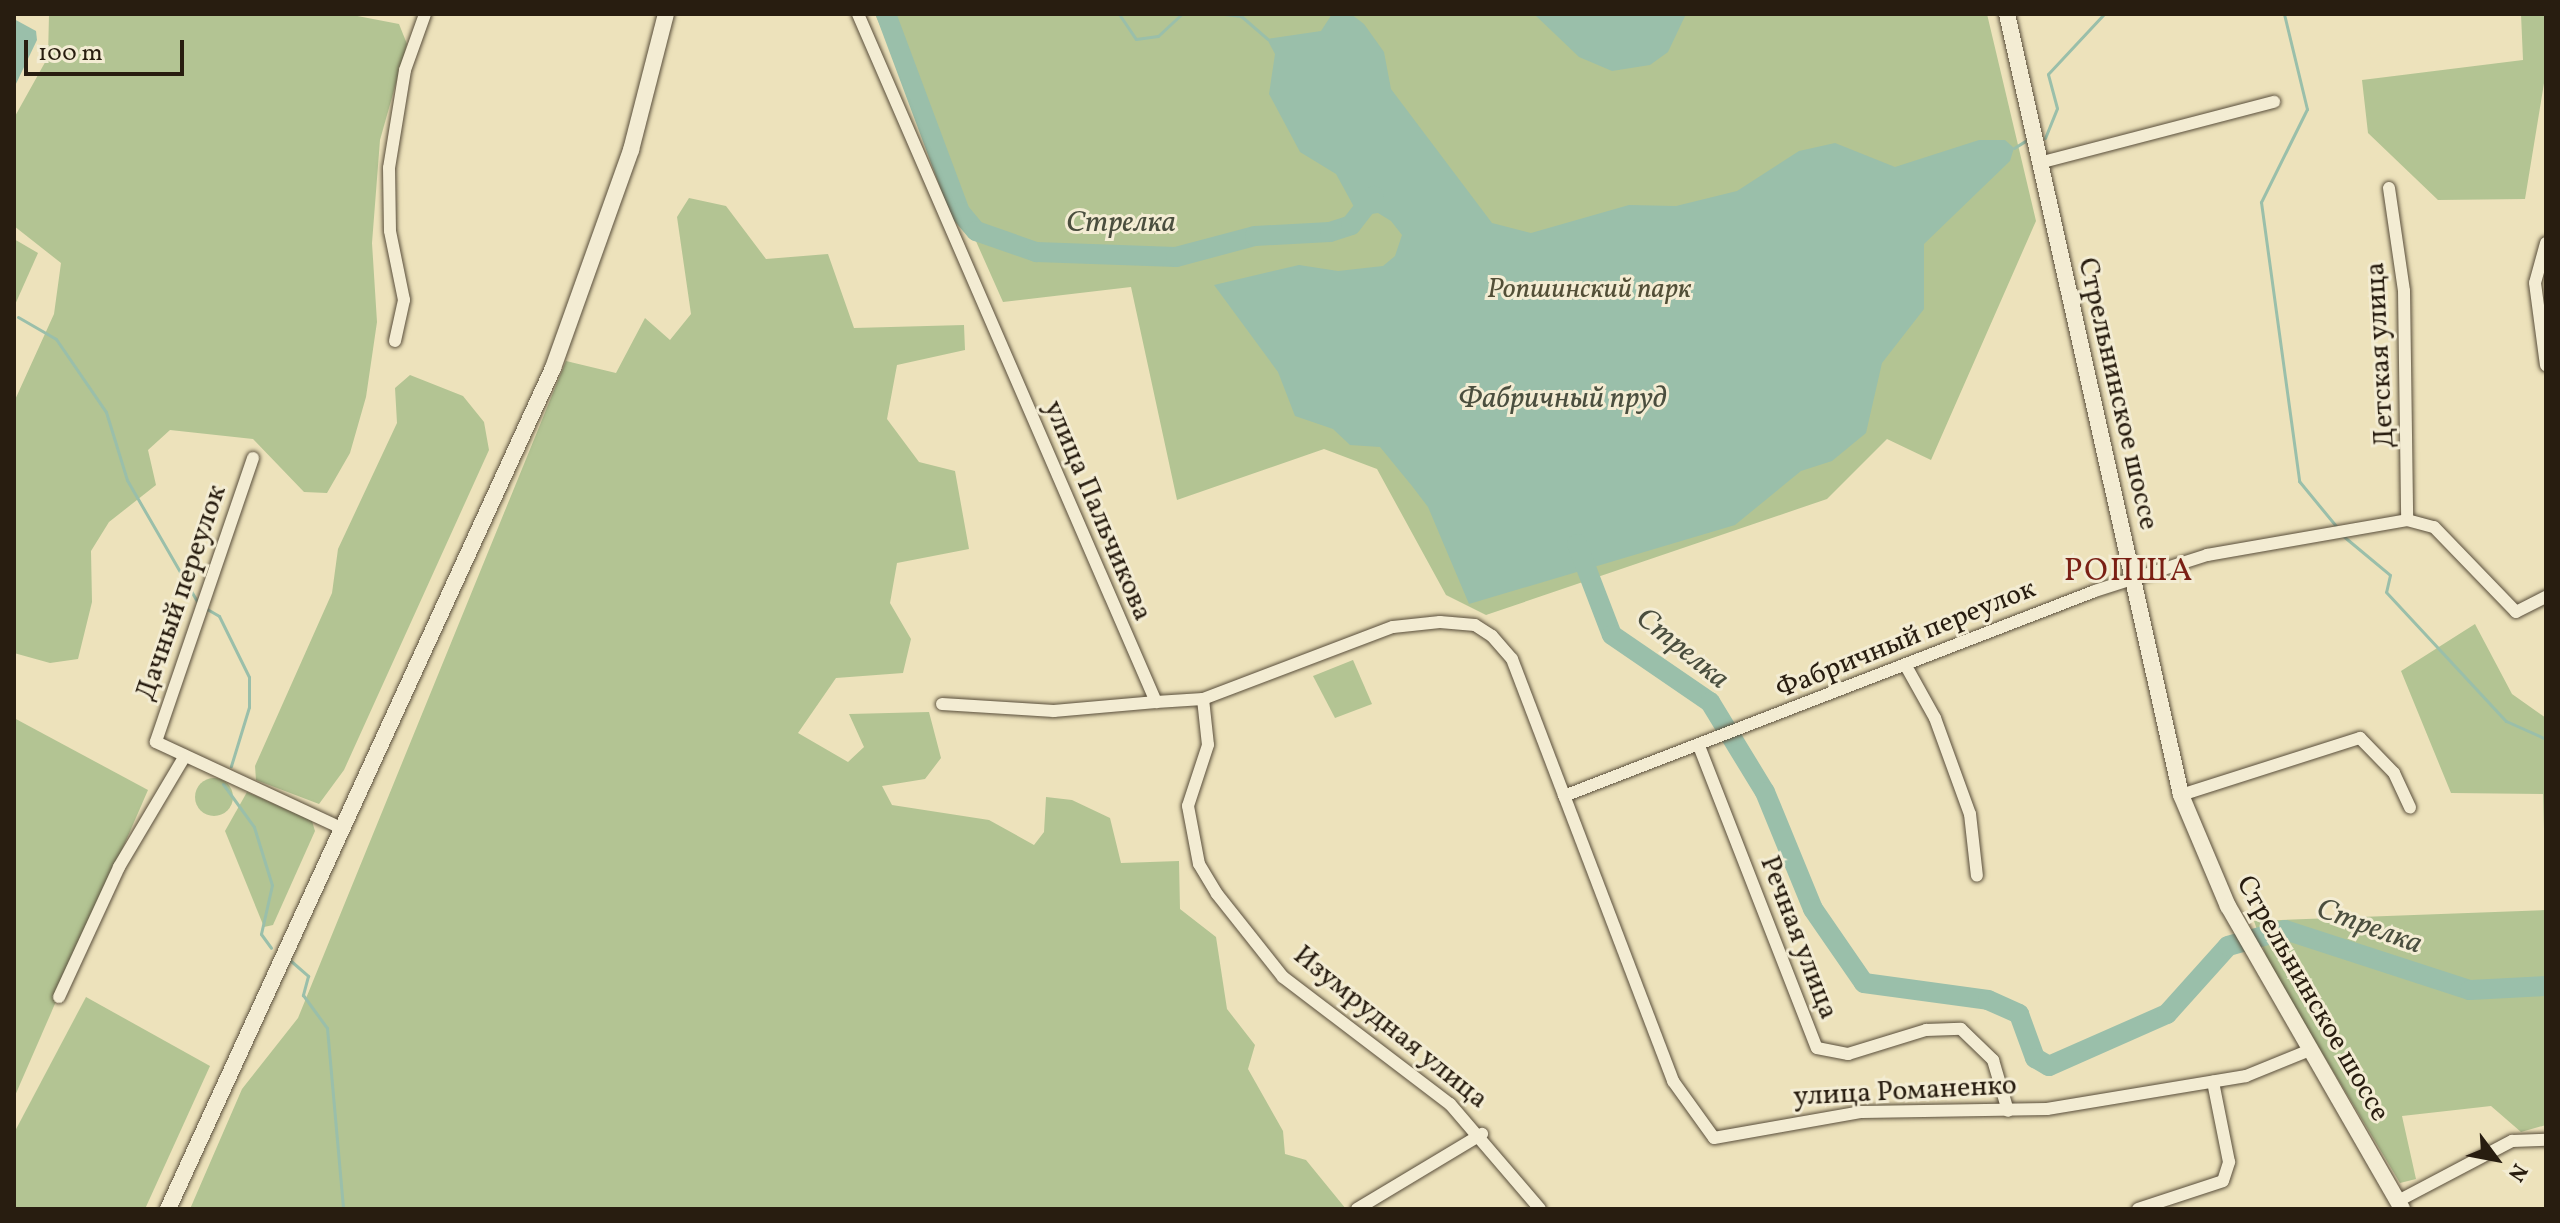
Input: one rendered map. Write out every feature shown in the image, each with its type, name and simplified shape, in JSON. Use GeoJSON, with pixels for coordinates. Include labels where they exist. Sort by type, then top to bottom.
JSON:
{"type":"FeatureCollection","features":[{"type":"Feature","properties":{"kind":"main road"},"geometry":{"type":"LineString","coordinates":[[168,1209],[339,827],[553,368],[631,150],[666,14]]}},
{"type":"Feature","properties":{"kind":"main road","name":"Стрельнинское шоссе"},"geometry":{"type":"LineString","coordinates":[[2007,14],[2181,795],[2228,906],[2400,1205]]}},
{"type":"Feature","properties":{"kind":"street"},"geometry":{"type":"LineString","coordinates":[[395,341],[404,300],[390,231],[389,168],[405,70],[425,14]]}},
{"type":"Feature","properties":{"kind":"street","name":"улица Пальчикова"},"geometry":{"type":"LineString","coordinates":[[858,14],[1156,702]]}},
{"type":"Feature","properties":{"kind":"street"},"geometry":{"type":"LineString","coordinates":[[2039,163],[2274,102]]}},
{"type":"Feature","properties":{"kind":"street","name":"Детская улица"},"geometry":{"type":"LineString","coordinates":[[2389,188],[2404,291],[2407,520]]}},
{"type":"Feature","properties":{"kind":"street"},"geometry":{"type":"LineString","coordinates":[[2546,243],[2535,283],[2546,365]]}},
{"type":"Feature","properties":{"kind":"street","name":"Дачный переулок"},"geometry":{"type":"LineString","coordinates":[[185,756],[156,742],[253,458]]}},
{"type":"Feature","properties":{"kind":"street"},"geometry":{"type":"LineString","coordinates":[[2407,520],[2434,527],[2516,612],[2546,597]]}},
{"type":"Feature","properties":{"kind":"street","name":"Фабричный переулок"},"geometry":{"type":"LineString","coordinates":[[1564,796],[1742,731],[2132,580],[2207,555],[2407,520]]}},
{"type":"Feature","properties":{"kind":"street","name":"улица Романенко"},"geometry":{"type":"LineString","coordinates":[[1203,699],[1393,627],[1440,622],[1475,625],[1492,636],[1512,659],[1673,1081],[1714,1138],[1773,1122],[1862,1112],[2008,1111],[2213,1082],[2275,1069],[2310,1050]]}},
{"type":"Feature","properties":{"kind":"street"},"geometry":{"type":"LineString","coordinates":[[1906,666],[1935,718],[1970,814],[1977,876]]}},
{"type":"Feature","properties":{"kind":"street"},"geometry":{"type":"LineString","coordinates":[[942,704],[1054,711],[1203,699]]}},
{"type":"Feature","properties":{"kind":"street","name":"Изумрудная улица"},"geometry":{"type":"LineString","coordinates":[[1203,699],[1208,745],[1191,787],[1189,821],[1199,864],[1217,894],[1283,977],[1482,1134],[1540,1209]]}},
{"type":"Feature","properties":{"kind":"street"},"geometry":{"type":"LineString","coordinates":[[2181,795],[2360,738],[2394,773],[2410,807]]}},
{"type":"Feature","properties":{"kind":"street","name":"Речная улица"},"geometry":{"type":"LineString","coordinates":[[1704,744],[1817,1048],[1848,1054],[1926,1030],[1961,1029],[1993,1060],[2008,1111]]}},
{"type":"Feature","properties":{"kind":"street"},"geometry":{"type":"LineString","coordinates":[[59,997],[119,867],[185,756],[339,827]]}},
{"type":"Feature","properties":{"kind":"street"},"geometry":{"type":"LineString","coordinates":[[2138,1209],[2223,1181],[2229,1162],[2213,1082]]}},
{"type":"Feature","properties":{"kind":"street"},"geometry":{"type":"LineString","coordinates":[[1357,1209],[1482,1134]]}},
{"type":"Feature","properties":{"kind":"street"},"geometry":{"type":"LineString","coordinates":[[2400,1205],[2512,1141],[2546,1140]]}},
{"type":"Feature","properties":{"kind":"green space"},"geometry":{"type":"Polygon","coordinates":[[[49,14],[347,14],[399,24],[407,44],[380,140],[372,243],[377,322],[366,397],[350,453],[327,493],[304,492],[253,439],[170,430],[148,450],[156,485],[109,522],[91,551],[92,602],[78,659],[50,663],[14,653],[14,402],[54,314],[61,263],[14,226],[14,118],[48,57],[49,14]]]}},
{"type":"Feature","properties":{"kind":"green space","name":"Ропшинский парк"},"geometry":{"type":"Polygon","coordinates":[[[875,14],[1987,14],[2036,221],[1931,460],[1887,439],[1827,499],[1486,615],[1446,595],[1377,469],[1324,449],[1177,500],[1131,287],[1003,302],[875,14]]]}},
{"type":"Feature","properties":{"kind":"green space"},"geometry":{"type":"Polygon","coordinates":[[[2521,14],[2546,14],[2546,71],[2525,199],[2438,200],[2368,133],[2362,80],[2523,60],[2521,14]]]}},
{"type":"Feature","properties":{"kind":"green space"},"geometry":{"type":"Polygon","coordinates":[[[689,198],[726,206],[766,259],[828,254],[854,328],[964,325],[965,350],[897,365],[887,419],[919,462],[955,471],[969,549],[897,563],[890,603],[911,639],[903,673],[836,678],[798,733],[848,762],[864,747],[849,714],[929,712],[941,758],[925,779],[882,786],[892,805],[989,820],[1034,845],[1044,832],[1046,797],[1072,800],[1110,818],[1121,863],[1179,861],[1180,909],[1216,937],[1227,1009],[1255,1045],[1248,1069],[1283,1131],[1285,1154],[1306,1160],[1346,1209],[190,1209],[242,1089],[298,1018],[566,361],[616,373],[645,318],[670,340],[691,314],[677,217],[689,198]]]}},
{"type":"Feature","properties":{"kind":"green space"},"geometry":{"type":"Polygon","coordinates":[[[14,239],[38,253],[14,307],[14,239]]]}},
{"type":"Feature","properties":{"kind":"green space"},"geometry":{"type":"Polygon","coordinates":[[[410,375],[463,396],[484,422],[489,450],[344,770],[319,804],[256,780],[255,766],[332,593],[338,549],[397,423],[395,388],[410,375]]]}},
{"type":"Feature","properties":{"kind":"green space"},"geometry":{"type":"Polygon","coordinates":[[[2475,624],[2512,694],[2546,718],[2546,900],[2543,794],[2451,793],[2401,671],[2475,624]]]}},
{"type":"Feature","properties":{"kind":"green space"},"geometry":{"type":"Polygon","coordinates":[[[1353,660],[1372,704],[1335,718],[1313,676],[1353,660]]]}},
{"type":"Feature","properties":{"kind":"green space"},"geometry":{"type":"Polygon","coordinates":[[[14,718],[148,790],[14,1098],[14,718]]]}},
{"type":"Feature","properties":{"kind":"green space"},"geometry":{"type":"Polygon","coordinates":[[[214,778],[227,784],[233,797],[227,810],[214,816],[201,810],[195,797],[201,784],[214,778]]]}},
{"type":"Feature","properties":{"kind":"green space"},"geometry":{"type":"Polygon","coordinates":[[[247,792],[312,821],[315,831],[273,925],[264,927],[225,831],[247,792]]]}},
{"type":"Feature","properties":{"kind":"green space"},"geometry":{"type":"Polygon","coordinates":[[[2546,910],[2546,1125],[2521,1132],[2491,1106],[2402,1116],[2416,1179],[2400,1183],[2268,962],[2254,921],[2546,910]]]}},
{"type":"Feature","properties":{"kind":"green space"},"geometry":{"type":"Polygon","coordinates":[[[86,997],[210,1066],[145,1209],[14,1209],[14,1133],[86,997]]]}},
{"type":"Feature","properties":{"kind":"water","name":"Фабричный пруд"},"geometry":{"type":"Polygon","coordinates":[[[1332,14],[1351,14],[1364,24],[1384,52],[1391,89],[1492,223],[1531,233],[1629,205],[1676,206],[1737,191],[1799,151],[1835,143],[1895,167],[1979,140],[2005,140],[2014,148],[2010,161],[1924,244],[1924,309],[1882,363],[1866,433],[1832,461],[1801,471],[1735,525],[1469,604],[1428,507],[1412,486],[1380,447],[1350,445],[1333,429],[1295,416],[1278,372],[1214,285],[1299,265],[1338,271],[1383,266],[1395,256],[1402,235],[1391,221],[1378,213],[1359,216],[1336,174],[1300,152],[1269,94],[1275,54],[1267,39],[1321,31],[1332,14]]]}},
{"type":"Feature","properties":{"kind":"water"},"geometry":{"type":"Polygon","coordinates":[[[1534,14],[1686,14],[1668,52],[1650,65],[1612,71],[1579,57],[1534,14]]]}},
{"type":"Feature","properties":{"kind":"water"},"geometry":{"type":"Polygon","coordinates":[[[14,19],[36,31],[37,40],[14,88],[14,19]]]}},
{"type":"Feature","properties":{"kind":"waterway","name":"Стрелка"},"geometry":{"type":"LineString","coordinates":[[886,14],[960,212],[976,231],[1036,252],[1176,257],[1255,236],[1330,232],[1351,225],[1374,196]]}},
{"type":"Feature","properties":{"kind":"waterway"},"geometry":{"type":"LineString","coordinates":[[1119,14],[1136,39],[1158,36],[1182,14]]}},
{"type":"Feature","properties":{"kind":"waterway"},"geometry":{"type":"LineString","coordinates":[[1195,14],[1218,14]]}},
{"type":"Feature","properties":{"kind":"waterway"},"geometry":{"type":"LineString","coordinates":[[1224,14],[1241,16],[1267,39]]}},
{"type":"Feature","properties":{"kind":"waterway"},"geometry":{"type":"LineString","coordinates":[[2045,138],[2057,108],[2048,74],[2104,14]]}},
{"type":"Feature","properties":{"kind":"waterway"},"geometry":{"type":"LineString","coordinates":[[2284,14],[2307,109],[2261,202],[2299,481],[2336,526]]}},
{"type":"Feature","properties":{"kind":"waterway"},"geometry":{"type":"LineString","coordinates":[[2014,148],[2025,141]]}},
{"type":"Feature","properties":{"kind":"waterway"},"geometry":{"type":"LineString","coordinates":[[18,317],[56,339],[106,412],[127,480],[197,601]]}},
{"type":"Feature","properties":{"kind":"waterway"},"geometry":{"type":"LineString","coordinates":[[2342,535],[2390,575],[2386,592],[2506,721],[2546,739]]}},
{"type":"Feature","properties":{"kind":"waterway","name":"Стрелка"},"geometry":{"type":"LineString","coordinates":[[1577,544],[1612,635],[1710,702],[1765,792],[1813,909],[1864,983],[1988,1000],[2019,1014],[2035,1058],[2049,1066],[2167,1014],[2228,946],[2285,930],[2470,990],[2546,986]]}},
{"type":"Feature","properties":{"kind":"waterway"},"geometry":{"type":"LineString","coordinates":[[207,609],[219,616],[249,677],[249,707],[231,766]]}},
{"type":"Feature","properties":{"kind":"waterway"},"geometry":{"type":"LineString","coordinates":[[223,784],[254,827],[272,885],[261,934],[271,948]]}},
{"type":"Feature","properties":{"kind":"waterway"},"geometry":{"type":"LineString","coordinates":[[291,961],[308,976],[303,995],[327,1028],[343,1209]]}},
{"type":"Feature","properties":{"kind":"district","name":"РОПША"},"geometry":{"type":"Point","coordinates":[2129,572]}}]}
